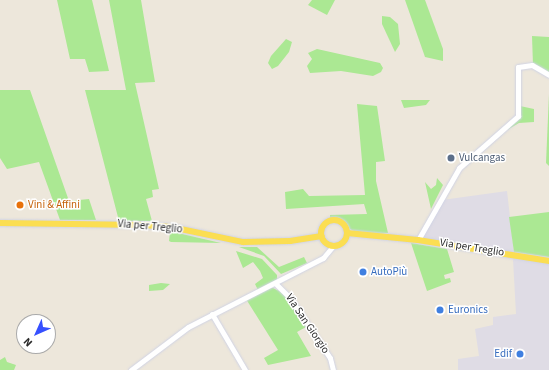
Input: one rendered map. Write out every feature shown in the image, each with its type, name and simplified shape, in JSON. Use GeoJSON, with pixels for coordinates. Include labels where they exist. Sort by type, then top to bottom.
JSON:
{"type":"FeatureCollection","features":[{"type":"Feature","properties":{"kind":"main road"},"geometry":{"type":"LineString","coordinates":[[331,221],[342,223],[347,233],[344,242],[333,246],[327,244],[322,236],[323,228],[331,221]]}},
{"type":"Feature","properties":{"kind":"main road","name":"Via per Treglio"},"geometry":{"type":"LineString","coordinates":[[0,222],[143,224],[171,227],[243,242],[290,241],[322,236]]}},
{"type":"Feature","properties":{"kind":"main road","name":"Via per Treglio"},"geometry":{"type":"LineString","coordinates":[[347,233],[418,240],[549,261]]}},
{"type":"Feature","properties":{"kind":"street"},"geometry":{"type":"LineString","coordinates":[[418,240],[459,168],[518,116],[518,67],[532,66],[549,74]]}},
{"type":"Feature","properties":{"kind":"street","name":"Via San Giorgio"},"geometry":{"type":"LineString","coordinates":[[131,370],[188,327],[328,255],[333,246]]}},
{"type":"Feature","properties":{"kind":"street","name":"Via San Giorgio"},"geometry":{"type":"LineString","coordinates":[[275,283],[290,298],[330,358],[333,370]]}},
{"type":"Feature","properties":{"kind":"street"},"geometry":{"type":"LineString","coordinates":[[212,314],[245,370]]}},
{"type":"Feature","properties":{"kind":"shaded area"},"geometry":{"type":"Polygon","coordinates":[[[507,191],[514,252],[421,238],[442,200],[507,191]]]}},
{"type":"Feature","properties":{"kind":"shaded area"},"geometry":{"type":"Polygon","coordinates":[[[513,259],[549,263],[549,370],[458,370],[458,359],[479,356],[475,329],[493,325],[493,317],[516,314],[513,259]]]}},
{"type":"Feature","properties":{"kind":"green space"},"geometry":{"type":"Polygon","coordinates":[[[57,0],[92,0],[109,71],[89,72],[85,59],[70,59],[57,0]]]}},
{"type":"Feature","properties":{"kind":"green space"},"geometry":{"type":"Polygon","coordinates":[[[109,0],[141,0],[155,82],[135,83],[159,189],[152,190],[153,197],[146,199],[152,221],[119,221],[85,90],[126,90],[109,0]]]}},
{"type":"Feature","properties":{"kind":"green space"},"geometry":{"type":"Polygon","coordinates":[[[312,0],[335,0],[327,15],[308,5],[312,0]]]}},
{"type":"Feature","properties":{"kind":"green space"},"geometry":{"type":"Polygon","coordinates":[[[405,0],[425,0],[443,49],[443,61],[425,57],[405,0]]]}},
{"type":"Feature","properties":{"kind":"green space"},"geometry":{"type":"Polygon","coordinates":[[[382,16],[390,17],[398,24],[400,44],[395,52],[382,24],[382,16]]]}},
{"type":"Feature","properties":{"kind":"green space"},"geometry":{"type":"Polygon","coordinates":[[[532,36],[549,37],[549,73],[533,65],[532,36]]]}},
{"type":"Feature","properties":{"kind":"green space"},"geometry":{"type":"Polygon","coordinates":[[[286,39],[292,42],[289,52],[278,66],[272,69],[268,63],[271,56],[286,39]]]}},
{"type":"Feature","properties":{"kind":"green space"},"geometry":{"type":"Polygon","coordinates":[[[317,49],[380,63],[383,68],[381,72],[373,76],[341,71],[310,73],[307,66],[312,59],[308,53],[317,49]]]}},
{"type":"Feature","properties":{"kind":"green space"},"geometry":{"type":"Polygon","coordinates":[[[0,90],[30,90],[69,201],[89,199],[96,220],[60,220],[39,162],[7,169],[0,158],[0,90]]]}},
{"type":"Feature","properties":{"kind":"green space"},"geometry":{"type":"Polygon","coordinates":[[[549,94],[549,166],[546,163],[549,94]]]}},
{"type":"Feature","properties":{"kind":"green space"},"geometry":{"type":"Polygon","coordinates":[[[401,100],[430,100],[426,105],[404,108],[401,100]]]}},
{"type":"Feature","properties":{"kind":"green space"},"geometry":{"type":"Polygon","coordinates":[[[357,104],[377,106],[385,161],[376,162],[376,181],[388,233],[359,234],[350,229],[340,218],[330,218],[330,215],[367,214],[364,204],[286,209],[285,192],[303,189],[309,196],[365,195],[357,104]]]}},
{"type":"Feature","properties":{"kind":"green space"},"geometry":{"type":"Polygon","coordinates":[[[520,106],[534,109],[534,122],[519,123],[502,133],[514,122],[520,106]]]}},
{"type":"Feature","properties":{"kind":"green space"},"geometry":{"type":"Polygon","coordinates":[[[437,178],[443,185],[431,209],[425,182],[431,189],[436,185],[437,178]]]}},
{"type":"Feature","properties":{"kind":"green space"},"geometry":{"type":"Polygon","coordinates":[[[549,212],[549,257],[514,252],[509,217],[549,212]]]}},
{"type":"Feature","properties":{"kind":"green space"},"geometry":{"type":"Polygon","coordinates":[[[170,232],[221,243],[171,242],[169,241],[170,232]]]}},
{"type":"Feature","properties":{"kind":"green space"},"geometry":{"type":"Polygon","coordinates":[[[411,243],[447,249],[454,272],[444,275],[445,279],[450,278],[451,282],[427,291],[411,243]]]}},
{"type":"Feature","properties":{"kind":"green space"},"geometry":{"type":"Polygon","coordinates":[[[239,247],[257,247],[279,267],[304,257],[307,263],[281,274],[264,256],[239,247]]]}},
{"type":"Feature","properties":{"kind":"green space"},"geometry":{"type":"Polygon","coordinates":[[[236,251],[262,259],[277,275],[277,280],[258,290],[255,284],[263,278],[260,271],[253,262],[243,268],[236,251]]]}},
{"type":"Feature","properties":{"kind":"green space"},"geometry":{"type":"Polygon","coordinates":[[[161,283],[170,284],[163,290],[149,291],[149,285],[161,283]]]}},
{"type":"Feature","properties":{"kind":"green space"},"geometry":{"type":"Polygon","coordinates":[[[271,287],[283,293],[306,327],[297,332],[311,356],[268,365],[264,358],[278,350],[246,299],[271,287]]]}},
{"type":"Feature","properties":{"kind":"green space"},"geometry":{"type":"Polygon","coordinates":[[[5,357],[7,362],[16,365],[14,370],[0,370],[0,360],[5,357]]]}},
{"type":"Feature","properties":{"kind":"place","name":"Vulcangas"},"geometry":{"type":"Point","coordinates":[451,158]}},
{"type":"Feature","properties":{"kind":"place","name":"Vini & Affini"},"geometry":{"type":"Point","coordinates":[20,205]}},
{"type":"Feature","properties":{"kind":"place","name":"AutoPiù"},"geometry":{"type":"Point","coordinates":[363,272]}},
{"type":"Feature","properties":{"kind":"place","name":"Euronics"},"geometry":{"type":"Point","coordinates":[440,310]}},
{"type":"Feature","properties":{"kind":"place","name":"Edif"},"geometry":{"type":"Point","coordinates":[520,354]}}]}
